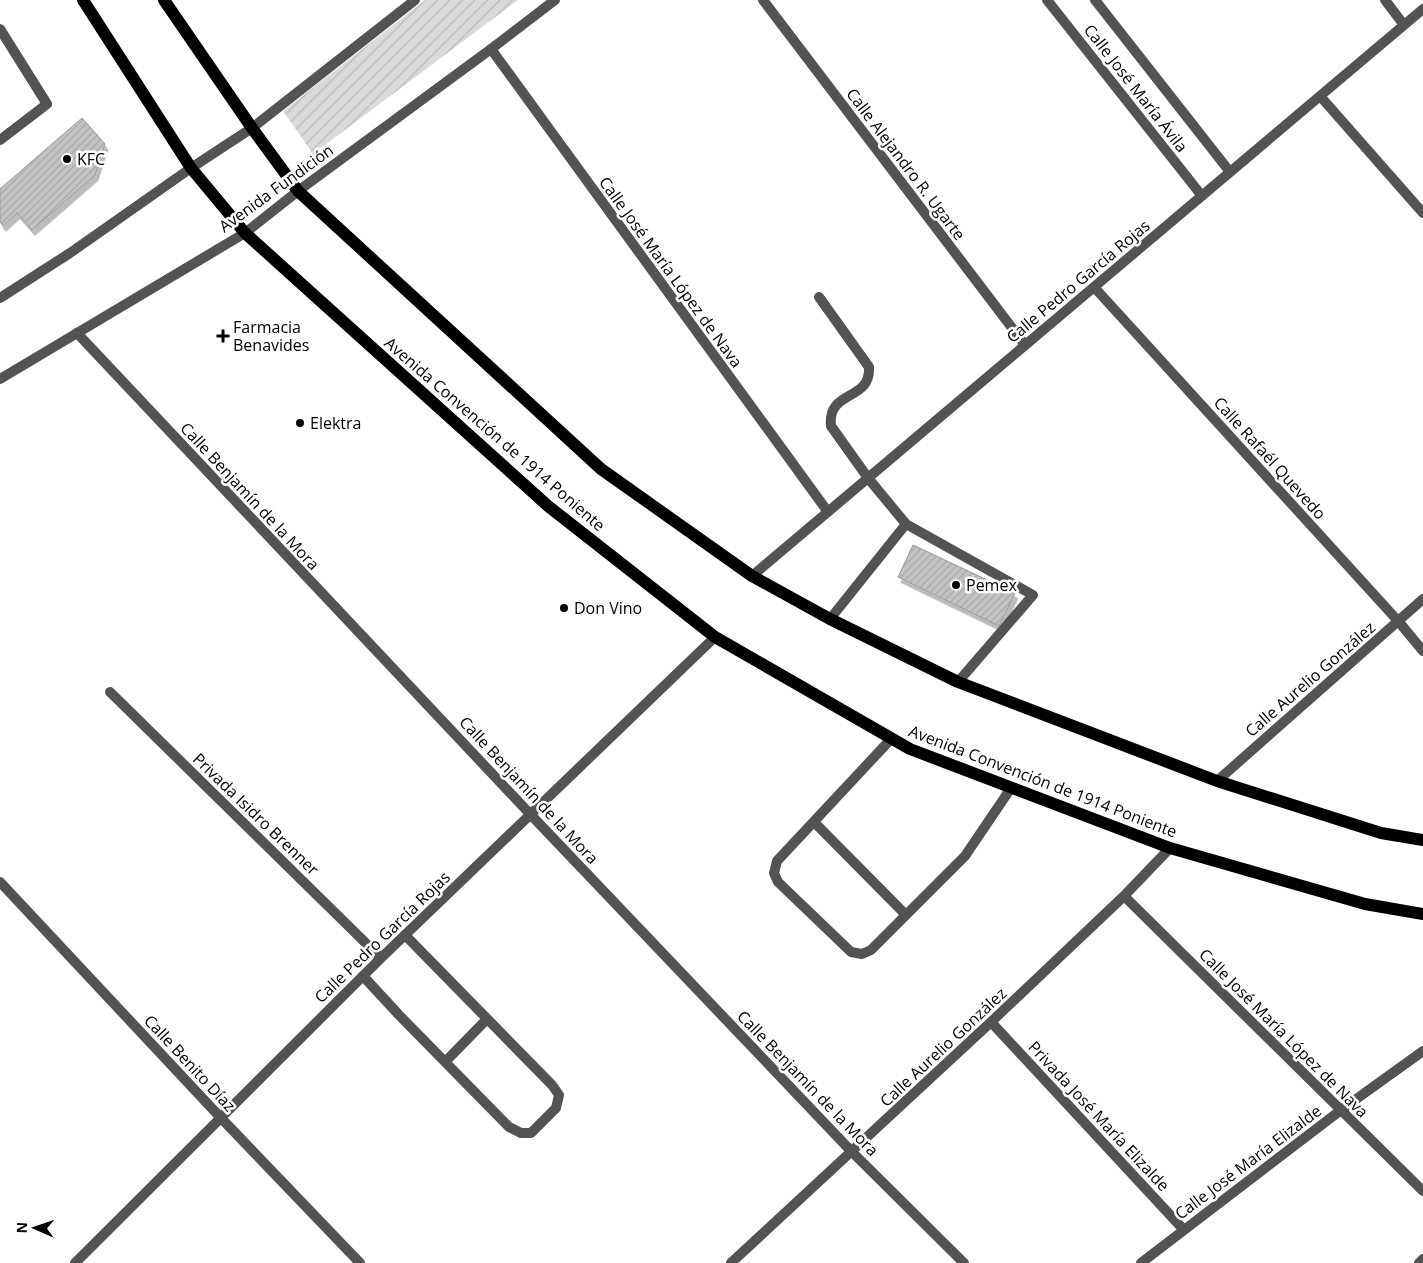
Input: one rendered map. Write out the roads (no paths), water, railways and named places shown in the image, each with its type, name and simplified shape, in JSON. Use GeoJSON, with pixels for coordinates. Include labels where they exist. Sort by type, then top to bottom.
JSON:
{"type":"FeatureCollection","features":[{"type":"Feature","properties":{"kind":"main road","name":"Avenida Convención de 1914 Poniente"},"geometry":{"type":"LineString","coordinates":[[83,0],[192,168],[245,233],[548,506],[714,637],[910,750],[1170,848],[1365,904],[1423,914]]}},
{"type":"Feature","properties":{"kind":"main road"},"geometry":{"type":"LineString","coordinates":[[164,0],[298,191],[601,469],[752,576],[830,619],[958,682],[1217,781],[1381,833],[1423,840]]}},
{"type":"Feature","properties":{"kind":"street"},"geometry":{"type":"LineString","coordinates":[[0,298],[70,253],[252,128],[415,0]]}},
{"type":"Feature","properties":{"kind":"street","name":"Avenida Fundición"},"geometry":{"type":"LineString","coordinates":[[0,379],[245,233],[298,191],[555,0]]}},
{"type":"Feature","properties":{"kind":"street","name":"Calle Alejandro R. Ugarte"},"geometry":{"type":"LineString","coordinates":[[763,0],[1025,346]]}},
{"type":"Feature","properties":{"kind":"street","name":"Calle José María Ávila"},"geometry":{"type":"LineString","coordinates":[[1047,0],[1202,196]]}},
{"type":"Feature","properties":{"kind":"street","name":"Calle José María Ávila"},"geometry":{"type":"LineString","coordinates":[[1095,0],[1230,172]]}},
{"type":"Feature","properties":{"kind":"street"},"geometry":{"type":"LineString","coordinates":[[1385,0],[1404,25]]}},
{"type":"Feature","properties":{"kind":"street","name":"Calle Pedro García Rojas"},"geometry":{"type":"LineString","coordinates":[[752,576],[1423,9]]}},
{"type":"Feature","properties":{"kind":"street"},"geometry":{"type":"LineString","coordinates":[[0,28],[47,104],[0,140]]}},
{"type":"Feature","properties":{"kind":"street","name":"Calle José María López de Nava"},"geometry":{"type":"LineString","coordinates":[[491,49],[828,512]]}},
{"type":"Feature","properties":{"kind":"street"},"geometry":{"type":"LineString","coordinates":[[1320,96],[1423,213]]}},
{"type":"Feature","properties":{"kind":"street","name":"Calle Rafaél Quevedo"},"geometry":{"type":"LineString","coordinates":[[1094,287],[1399,622],[1423,651]]}},
{"type":"Feature","properties":{"kind":"street"},"geometry":{"type":"LineString","coordinates":[[818,297],[869,367],[870,377],[866,385],[833,407],[830,416],[831,426],[868,478],[906,524],[1033,595],[958,682]]}},
{"type":"Feature","properties":{"kind":"street","name":"Calle Benjamín de la Mora"},"geometry":{"type":"LineString","coordinates":[[76,333],[852,1152],[964,1263]]}},
{"type":"Feature","properties":{"kind":"street"},"geometry":{"type":"LineString","coordinates":[[830,619],[906,524]]}},
{"type":"Feature","properties":{"kind":"street","name":"Calle Aurelio González"},"geometry":{"type":"LineString","coordinates":[[1217,781],[1423,599]]}},
{"type":"Feature","properties":{"kind":"street","name":"Calle Pedro García Rojas"},"geometry":{"type":"LineString","coordinates":[[75,1263],[381,958],[714,637]]}},
{"type":"Feature","properties":{"kind":"street","name":"Privada Isidro Brenner"},"geometry":{"type":"LineString","coordinates":[[110,692],[381,958]]}},
{"type":"Feature","properties":{"kind":"street"},"geometry":{"type":"LineString","coordinates":[[891,739],[777,861],[774,873],[778,882],[850,952],[862,954],[871,950],[965,856],[1011,788]]}},
{"type":"Feature","properties":{"kind":"street"},"geometry":{"type":"LineString","coordinates":[[814,822],[906,915]]}},
{"type":"Feature","properties":{"kind":"street","name":"Calle Aurelio González"},"geometry":{"type":"LineString","coordinates":[[731,1263],[991,1022],[1124,896],[1170,848]]}},
{"type":"Feature","properties":{"kind":"street","name":"Calle Benito Díaz"},"geometry":{"type":"LineString","coordinates":[[0,882],[360,1263]]}},
{"type":"Feature","properties":{"kind":"street","name":"Calle José María López de Nava"},"geometry":{"type":"LineString","coordinates":[[1124,896],[1423,1190]]}},
{"type":"Feature","properties":{"kind":"street"},"geometry":{"type":"LineString","coordinates":[[363,976],[510,1127],[521,1133],[531,1133],[556,1108],[559,1095],[552,1085],[405,935]]}},
{"type":"Feature","properties":{"kind":"street"},"geometry":{"type":"LineString","coordinates":[[445,1062],[486,1019]]}},
{"type":"Feature","properties":{"kind":"street","name":"Privada José María Elizalde"},"geometry":{"type":"LineString","coordinates":[[991,1022],[1184,1230]]}},
{"type":"Feature","properties":{"kind":"street","name":"Calle José María Elizalde"},"geometry":{"type":"LineString","coordinates":[[1141,1263],[1341,1110],[1423,1051]]}},
{"type":"Feature","properties":{"kind":"street"},"geometry":{"type":"LineString","coordinates":[[1419,1263],[1423,1259]]}},
{"type":"Feature","properties":{"kind":"place","name":"KFC"},"geometry":{"type":"Point","coordinates":[67,159]}},
{"type":"Feature","properties":{"kind":"place","name":"Farmacia Benavides"},"geometry":{"type":"Point","coordinates":[223,336]}},
{"type":"Feature","properties":{"kind":"place","name":"Elektra"},"geometry":{"type":"Point","coordinates":[300,423]}},
{"type":"Feature","properties":{"kind":"place","name":"Pemex"},"geometry":{"type":"Point","coordinates":[956,585]}},
{"type":"Feature","properties":{"kind":"place","name":"Don Vino"},"geometry":{"type":"Point","coordinates":[564,608]}}]}
